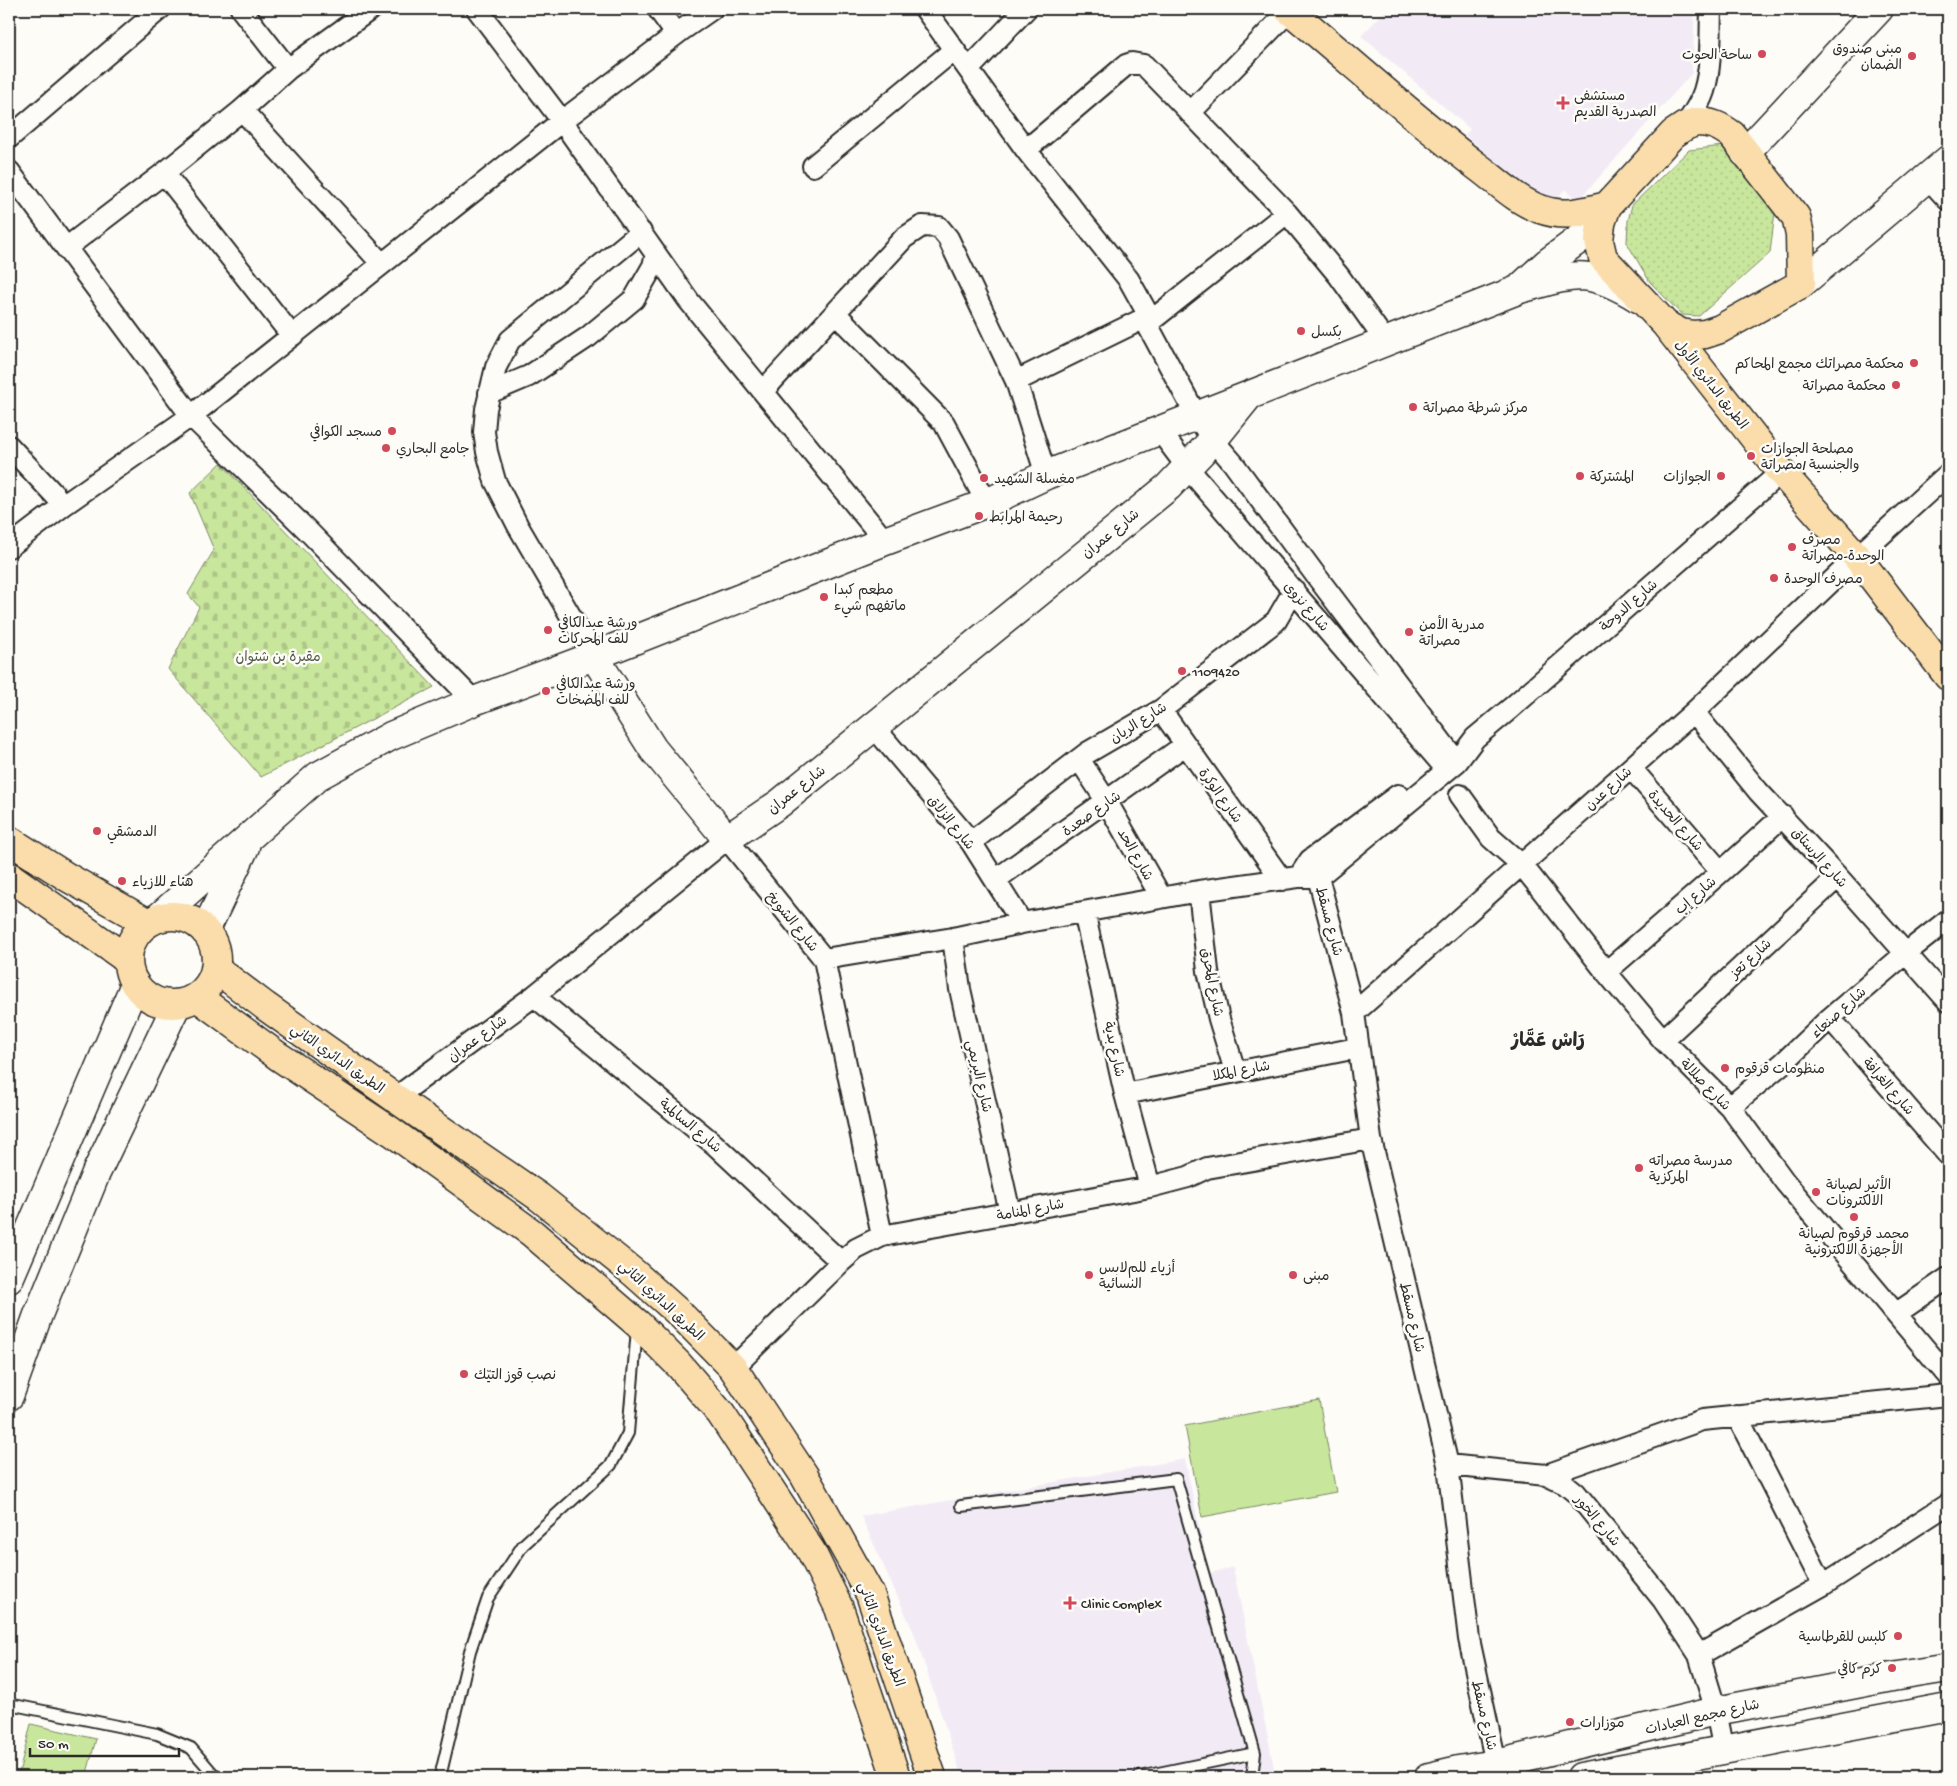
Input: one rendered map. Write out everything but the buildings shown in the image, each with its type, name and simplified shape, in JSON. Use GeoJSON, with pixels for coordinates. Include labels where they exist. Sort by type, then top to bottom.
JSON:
{"type":"FeatureCollection","features":[{"type":"Feature","properties":{"kind":"main road"},"geometry":{"type":"LineString","coordinates":[[1745,153],[1880,9]]}},
{"type":"Feature","properties":{"kind":"main road"},"geometry":{"type":"LineString","coordinates":[[1289,10],[1446,143],[1524,202],[1540,210],[1557,214],[1604,214]]}},
{"type":"Feature","properties":{"kind":"main road"},"geometry":{"type":"LineString","coordinates":[[1520,289],[1604,214],[1674,134],[1685,126],[1696,122],[1709,122],[1721,127],[1732,135],[1796,217],[1800,235],[1800,284]]}},
{"type":"Feature","properties":{"kind":"main road"},"geometry":{"type":"LineString","coordinates":[[1666,325],[1681,332],[1694,335],[1705,334],[1720,329],[1800,284],[1948,160]]}},
{"type":"Feature","properties":{"kind":"main road","name":"الطريق الدائري الأول"},"geometry":{"type":"LineString","coordinates":[[1604,214],[1599,241],[1603,258],[1666,325],[1781,472],[1857,557],[1948,676]]}},
{"type":"Feature","properties":{"kind":"main road"},"geometry":{"type":"LineString","coordinates":[[11,1264],[131,972],[130,947],[134,938],[318,776],[391,736],[474,701],[987,502],[1046,475],[1520,289],[1571,276],[1587,276],[1601,278],[1639,298]]}},
{"type":"Feature","properties":{"kind":"main road","name":"شارع عمران"},"geometry":{"type":"LineString","coordinates":[[728,839],[780,803],[1168,487],[1213,440],[1248,397]]}},
{"type":"Feature","properties":{"kind":"main road","name":"شارع الشويخ"},"geometry":{"type":"LineString","coordinates":[[594,656],[653,749],[728,839]]}},
{"type":"Feature","properties":{"kind":"main road"},"geometry":{"type":"LineString","coordinates":[[205,931],[249,838]]}},
{"type":"Feature","properties":{"kind":"main road"},"geometry":{"type":"LineString","coordinates":[[9,840],[67,877],[153,920],[177,916],[188,918],[205,931],[215,948],[215,968],[209,984],[187,1000],[165,1004],[153,1000],[143,994],[131,972],[9,876]]}},
{"type":"Feature","properties":{"kind":"main road","name":"الطريق الدائري الثاني"},"geometry":{"type":"LineString","coordinates":[[215,968],[264,1006],[539,1197],[634,1273],[680,1314],[734,1368],[804,1475],[870,1594],[932,1777]]}},
{"type":"Feature","properties":{"kind":"main road"},"geometry":{"type":"LineString","coordinates":[[187,1000],[278,1056],[392,1132],[532,1233],[638,1324],[679,1365],[721,1414],[811,1551],[839,1608],[896,1777]]}},
{"type":"Feature","properties":{"kind":"main road"},"geometry":{"type":"LineString","coordinates":[[9,1396],[38,1315],[96,1173],[187,1000]]}},
{"type":"Feature","properties":{"kind":"main road","name":"شارع مجمع العيادات"},"geometry":{"type":"LineString","coordinates":[[1429,1777],[1458,1770],[1495,1771],[1716,1711],[1948,1668]]}},
{"type":"Feature","properties":{"kind":"main road"},"geometry":{"type":"LineString","coordinates":[[1581,1777],[1661,1766],[1724,1751],[1948,1708]]}},
{"type":"Feature","properties":{"kind":"street"},"geometry":{"type":"LineString","coordinates":[[9,138],[160,9]]}},
{"type":"Feature","properties":{"kind":"street"},"geometry":{"type":"LineString","coordinates":[[241,9],[288,69]]}},
{"type":"Feature","properties":{"kind":"street"},"geometry":{"type":"LineString","coordinates":[[66,248],[164,173],[242,110],[288,69],[371,9]]}},
{"type":"Feature","properties":{"kind":"street"},"geometry":{"type":"LineString","coordinates":[[477,9],[562,121],[689,301],[885,541]]}},
{"type":"Feature","properties":{"kind":"street"},"geometry":{"type":"LineString","coordinates":[[658,9],[676,34]]}},
{"type":"Feature","properties":{"kind":"street"},"geometry":{"type":"LineString","coordinates":[[9,548],[64,505],[191,416],[562,121],[676,34],[712,9]]}},
{"type":"Feature","properties":{"kind":"street","name":"شارع نزوى"},"geometry":{"type":"LineString","coordinates":[[925,9],[1026,150],[1129,280],[1197,417],[1213,440],[1234,463],[1448,757]]}},
{"type":"Feature","properties":{"kind":"street"},"geometry":{"type":"LineString","coordinates":[[968,69],[1026,9]]}},
{"type":"Feature","properties":{"kind":"street"},"geometry":{"type":"LineString","coordinates":[[1685,126],[1697,108],[1706,84],[1711,9]]}},
{"type":"Feature","properties":{"kind":"street"},"geometry":{"type":"LineString","coordinates":[[1190,113],[1289,10]]}},
{"type":"Feature","properties":{"kind":"street"},"geometry":{"type":"LineString","coordinates":[[813,166],[954,50]]}},
{"type":"Feature","properties":{"kind":"street"},"geometry":{"type":"LineString","coordinates":[[1026,150],[1126,65],[1132,63],[1144,65],[1287,213],[1344,282],[1386,342]]}},
{"type":"Feature","properties":{"kind":"street"},"geometry":{"type":"LineString","coordinates":[[242,110],[382,264]]}},
{"type":"Feature","properties":{"kind":"street"},"geometry":{"type":"LineString","coordinates":[[9,171],[191,416],[308,531],[474,701]]}},
{"type":"Feature","properties":{"kind":"street"},"geometry":{"type":"LineString","coordinates":[[164,173],[292,336]]}},
{"type":"Feature","properties":{"kind":"street"},"geometry":{"type":"LineString","coordinates":[[1928,178],[1948,200]]}},
{"type":"Feature","properties":{"kind":"street"},"geometry":{"type":"LineString","coordinates":[[1016,381],[1148,320],[1287,213]]}},
{"type":"Feature","properties":{"kind":"street"},"geometry":{"type":"LineString","coordinates":[[763,390],[904,238],[922,226],[939,227],[948,238],[1016,381],[1046,475]]}},
{"type":"Feature","properties":{"kind":"street"},"geometry":{"type":"LineString","coordinates":[[594,656],[518,526],[495,481],[484,432],[489,393],[499,360],[510,340],[640,232]]}},
{"type":"Feature","properties":{"kind":"street"},"geometry":{"type":"LineString","coordinates":[[489,393],[530,376],[588,337],[634,299],[653,266],[656,254]]}},
{"type":"Feature","properties":{"kind":"street"},"geometry":{"type":"LineString","coordinates":[[835,313],[944,423],[987,502]]}},
{"type":"Feature","properties":{"kind":"street","name":"شارع نزوى"},"geometry":{"type":"LineString","coordinates":[[1160,431],[1187,466],[1294,590],[1448,757]]}},
{"type":"Feature","properties":{"kind":"street"},"geometry":{"type":"LineString","coordinates":[[9,446],[64,505]]}},
{"type":"Feature","properties":{"kind":"street","name":"شارع الدوحة"},"geometry":{"type":"LineString","coordinates":[[1448,757],[1475,738],[1781,472]]}},
{"type":"Feature","properties":{"kind":"street","name":"شارع عدن"},"geometry":{"type":"LineString","coordinates":[[1354,1013],[1694,712],[1857,557],[1948,474]]}},
{"type":"Feature","properties":{"kind":"street","name":"شارع الريان"},"geometry":{"type":"LineString","coordinates":[[970,842],[1079,759],[1161,710],[1276,621],[1294,590]]}},
{"type":"Feature","properties":{"kind":"street","name":"شارع الوكرة"},"geometry":{"type":"LineString","coordinates":[[1161,710],[1185,745],[1290,879]]}},
{"type":"Feature","properties":{"kind":"street","name":"شارع الرستاق"},"geometry":{"type":"LineString","coordinates":[[1694,712],[1758,791],[1906,952],[1948,1001]]}},
{"type":"Feature","properties":{"kind":"street","name":"شارع الزلاق"},"geometry":{"type":"LineString","coordinates":[[874,727],[970,842],[1022,923]]}},
{"type":"Feature","properties":{"kind":"street","name":"شارع صعدة"},"geometry":{"type":"LineString","coordinates":[[995,880],[1185,745]]}},
{"type":"Feature","properties":{"kind":"street"},"geometry":{"type":"LineString","coordinates":[[824,959],[953,938],[1161,897],[1290,879],[1314,869],[1431,783],[1448,757]]}},
{"type":"Feature","properties":{"kind":"street"},"geometry":{"type":"LineString","coordinates":[[1448,757],[1460,795]]}},
{"type":"Feature","properties":{"kind":"street"},"geometry":{"type":"LineString","coordinates":[[1314,869],[1448,757]]}},
{"type":"Feature","properties":{"kind":"street","name":"شارع الحد"},"geometry":{"type":"LineString","coordinates":[[1079,759],[1161,897]]}},
{"type":"Feature","properties":{"kind":"street","name":"شارع الحديدة"},"geometry":{"type":"LineString","coordinates":[[1631,768],[1721,872]]}},
{"type":"Feature","properties":{"kind":"street"},"geometry":{"type":"LineString","coordinates":[[1431,783],[1460,795]]}},
{"type":"Feature","properties":{"kind":"street","name":"شارع صلالة"},"geometry":{"type":"LineString","coordinates":[[1460,795],[1491,838],[1522,865],[1606,972],[1663,1040],[1730,1107],[1785,1182],[1948,1376]]}},
{"type":"Feature","properties":{"kind":"street","name":"شارع إب"},"geometry":{"type":"LineString","coordinates":[[1606,972],[1782,816]]}},
{"type":"Feature","properties":{"kind":"street","name":"شارع الشويخ"},"geometry":{"type":"LineString","coordinates":[[728,839],[824,959],[882,1236]]}},
{"type":"Feature","properties":{"kind":"street","name":"شارع عمران"},"geometry":{"type":"LineString","coordinates":[[395,1098],[534,996],[728,839]]}},
{"type":"Feature","properties":{"kind":"street","name":"شارع مسقط"},"geometry":{"type":"LineString","coordinates":[[1314,869],[1354,1013],[1357,1048],[1371,1139],[1448,1465],[1469,1639],[1495,1771]]}},
{"type":"Feature","properties":{"kind":"street","name":"شارع تعز"},"geometry":{"type":"LineString","coordinates":[[1663,1040],[1838,877]]}},
{"type":"Feature","properties":{"kind":"street","name":"شارع المحرق"},"geometry":{"type":"LineString","coordinates":[[1199,891],[1208,971],[1219,1019],[1235,1071]]}},
{"type":"Feature","properties":{"kind":"street","name":"شارع بدية"},"geometry":{"type":"LineString","coordinates":[[1084,912],[1125,1094],[1150,1187]]}},
{"type":"Feature","properties":{"kind":"street","name":"شارع صنعاء"},"geometry":{"type":"LineString","coordinates":[[1730,1107],[1906,952],[1948,920]]}},
{"type":"Feature","properties":{"kind":"street","name":"شارع البريمي"},"geometry":{"type":"LineString","coordinates":[[953,938],[960,989],[1010,1214]]}},
{"type":"Feature","properties":{"kind":"street","name":"شارع السالمية"},"geometry":{"type":"LineString","coordinates":[[534,996],[714,1144],[841,1262]]}},
{"type":"Feature","properties":{"kind":"street","name":"شارع الغرافة"},"geometry":{"type":"LineString","coordinates":[[1830,1018],[1948,1155]]}},
{"type":"Feature","properties":{"kind":"street","name":"شارع المكلا"},"geometry":{"type":"LineString","coordinates":[[1125,1094],[1357,1048]]}},
{"type":"Feature","properties":{"kind":"street","name":"شارع المنامة"},"geometry":{"type":"LineString","coordinates":[[734,1368],[841,1262],[856,1249],[882,1236],[1150,1187],[1188,1177],[1207,1168],[1371,1139]]}},
{"type":"Feature","properties":{"kind":"street"},"geometry":{"type":"LineString","coordinates":[[1897,1313],[1948,1278]]}},
{"type":"Feature","properties":{"kind":"street"},"geometry":{"type":"LineString","coordinates":[[1546,1475],[1702,1420],[1948,1395]]}},
{"type":"Feature","properties":{"kind":"street"},"geometry":{"type":"LineString","coordinates":[[1738,1416],[1823,1585]]}},
{"type":"Feature","properties":{"kind":"street","name":"شارع الخور"},"geometry":{"type":"LineString","coordinates":[[1448,1465],[1546,1475],[1565,1484],[1576,1493],[1663,1600],[1699,1655],[1716,1711],[1724,1751]]}},
{"type":"Feature","properties":{"kind":"street"},"geometry":{"type":"LineString","coordinates":[[1699,1655],[1823,1585],[1948,1504]]}},
{"type":"Feature","properties":{"kind":"lane"},"geometry":{"type":"LineString","coordinates":[[440,1777],[470,1650],[488,1598],[524,1544],[611,1465],[628,1433],[638,1324]]}},
{"type":"Feature","properties":{"kind":"lane"},"geometry":{"type":"LineString","coordinates":[[961,1506],[1176,1479],[1255,1753],[1252,1777]]}},
{"type":"Feature","properties":{"kind":"lane"},"geometry":{"type":"LineString","coordinates":[[9,1704],[157,1734],[192,1748],[216,1777]]}},
{"type":"Feature","properties":{"kind":"lane"},"geometry":{"type":"LineString","coordinates":[[1139,1777],[1255,1753]]}},
{"type":"Feature","properties":{"kind":"shaded area"},"geometry":{"type":"Polygon","coordinates":[[[1387,9],[1695,9],[1692,73],[1578,201],[1565,189],[1550,207],[1465,135],[1470,129],[1361,36],[1387,9]]]}},
{"type":"Feature","properties":{"kind":"shaded area","name":"Clinic Complex"},"geometry":{"type":"Polygon","coordinates":[[[1185,1459],[1209,1573],[1233,1567],[1276,1777],[962,1777],[914,1633],[861,1516],[1185,1459]]]}},
{"type":"Feature","properties":{"kind":"green space"},"geometry":{"type":"Polygon","coordinates":[[[1723,146],[1775,212],[1770,253],[1699,316],[1682,315],[1650,282],[1627,243],[1628,221],[1632,205],[1689,150],[1723,146]]]}},
{"type":"Feature","properties":{"kind":"green space","name":"مقبرة بن شتوان"},"geometry":{"type":"Polygon","coordinates":[[[221,463],[434,687],[261,777],[168,669],[199,607],[188,594],[214,550],[190,493],[221,463]]]}},
{"type":"Feature","properties":{"kind":"green space"},"geometry":{"type":"Polygon","coordinates":[[[1319,1400],[1336,1492],[1202,1517],[1185,1426],[1319,1400]]]}},
{"type":"Feature","properties":{"kind":"green space"},"geometry":{"type":"Polygon","coordinates":[[[31,1724],[96,1739],[86,1777],[18,1777],[31,1724]]]}},
{"type":"Feature","properties":{"kind":"place","name":"ساحة الحوت"},"geometry":{"type":"Point","coordinates":[1762,54]}},
{"type":"Feature","properties":{"kind":"place","name":"مبنى صندوق الضمان"},"geometry":{"type":"Point","coordinates":[1912,56]}},
{"type":"Feature","properties":{"kind":"place","name":"مستشفى الصدرية القديم"},"geometry":{"type":"Point","coordinates":[1563,103]}},
{"type":"Feature","properties":{"kind":"place","name":"بكسل"},"geometry":{"type":"Point","coordinates":[1301,331]}},
{"type":"Feature","properties":{"kind":"place","name":"محكمة مصراتك مجمع المحاكم"},"geometry":{"type":"Point","coordinates":[1914,363]}},
{"type":"Feature","properties":{"kind":"place","name":"محكمة مصراتة"},"geometry":{"type":"Point","coordinates":[1896,385]}},
{"type":"Feature","properties":{"kind":"place","name":"مركز شرطة مصراتة"},"geometry":{"type":"Point","coordinates":[1413,407]}},
{"type":"Feature","properties":{"kind":"place","name":"مسجد الكوافي"},"geometry":{"type":"Point","coordinates":[392,431]}},
{"type":"Feature","properties":{"kind":"place","name":"جامع البحاري"},"geometry":{"type":"Point","coordinates":[386,448]}},
{"type":"Feature","properties":{"kind":"place","name":"مصلحة الجوازات والجنسية /مصراتة"},"geometry":{"type":"Point","coordinates":[1751,456]}},
{"type":"Feature","properties":{"kind":"place","name":"المشتركة"},"geometry":{"type":"Point","coordinates":[1580,476]}},
{"type":"Feature","properties":{"kind":"place","name":"الجوازات"},"geometry":{"type":"Point","coordinates":[1721,476]}},
{"type":"Feature","properties":{"kind":"place","name":"مغسلة الشهيد"},"geometry":{"type":"Point","coordinates":[984,478]}},
{"type":"Feature","properties":{"kind":"place","name":"رحيمة المرابط"},"geometry":{"type":"Point","coordinates":[979,516]}},
{"type":"Feature","properties":{"kind":"place","name":"مصرف الوحدة-مصراتة"},"geometry":{"type":"Point","coordinates":[1792,547]}},
{"type":"Feature","properties":{"kind":"place","name":"مصرف الوحدة"},"geometry":{"type":"Point","coordinates":[1774,578]}},
{"type":"Feature","properties":{"kind":"place","name":"مطعم كبدا ماتفهم شيء"},"geometry":{"type":"Point","coordinates":[824,597]}},
{"type":"Feature","properties":{"kind":"place","name":"ورشة عبدالكافي للف المحركات"},"geometry":{"type":"Point","coordinates":[548,630]}},
{"type":"Feature","properties":{"kind":"place","name":"مدرية الأمن مصراتة"},"geometry":{"type":"Point","coordinates":[1409,632]}},
{"type":"Feature","properties":{"kind":"place","name":"1109420"},"geometry":{"type":"Point","coordinates":[1182,671]}},
{"type":"Feature","properties":{"kind":"place","name":"ورشة عبدالكافي للف المضخات"},"geometry":{"type":"Point","coordinates":[546,691]}},
{"type":"Feature","properties":{"kind":"place","name":"الدمشقي"},"geometry":{"type":"Point","coordinates":[97,831]}},
{"type":"Feature","properties":{"kind":"place","name":"هناء للازياء"},"geometry":{"type":"Point","coordinates":[122,881]}},
{"type":"Feature","properties":{"kind":"place","name":"منظومات قرقوم"},"geometry":{"type":"Point","coordinates":[1725,1068]}},
{"type":"Feature","properties":{"kind":"place","name":"مدرسة مصراته المركزية"},"geometry":{"type":"Point","coordinates":[1639,1168]}},
{"type":"Feature","properties":{"kind":"place","name":"الأثير لصيانة الالكترونات"},"geometry":{"type":"Point","coordinates":[1816,1192]}},
{"type":"Feature","properties":{"kind":"place","name":"محمد قرقوم لصيانة الأجهزة الالكترونية"},"geometry":{"type":"Point","coordinates":[1854,1217]}},
{"type":"Feature","properties":{"kind":"place","name":"أزياء للمﻻبس النسائية"},"geometry":{"type":"Point","coordinates":[1089,1275]}},
{"type":"Feature","properties":{"kind":"place","name":"مبنى"},"geometry":{"type":"Point","coordinates":[1293,1275]}},
{"type":"Feature","properties":{"kind":"place","name":"نصب قوز التيّك"},"geometry":{"type":"Point","coordinates":[464,1374]}},
{"type":"Feature","properties":{"kind":"place","name":"Clinic Complex"},"geometry":{"type":"Point","coordinates":[1070,1603]}},
{"type":"Feature","properties":{"kind":"place","name":"كلبس للقرطاسية"},"geometry":{"type":"Point","coordinates":[1898,1636]}},
{"type":"Feature","properties":{"kind":"place","name":"كرم كافي"},"geometry":{"type":"Point","coordinates":[1892,1668]}},
{"type":"Feature","properties":{"kind":"place","name":"موزارات"},"geometry":{"type":"Point","coordinates":[1570,1722]}},
{"type":"Feature","properties":{"kind":"district","name":"رَاسْ عَمَّارْ"},"geometry":{"type":"Point","coordinates":[1548,1039]}}]}
